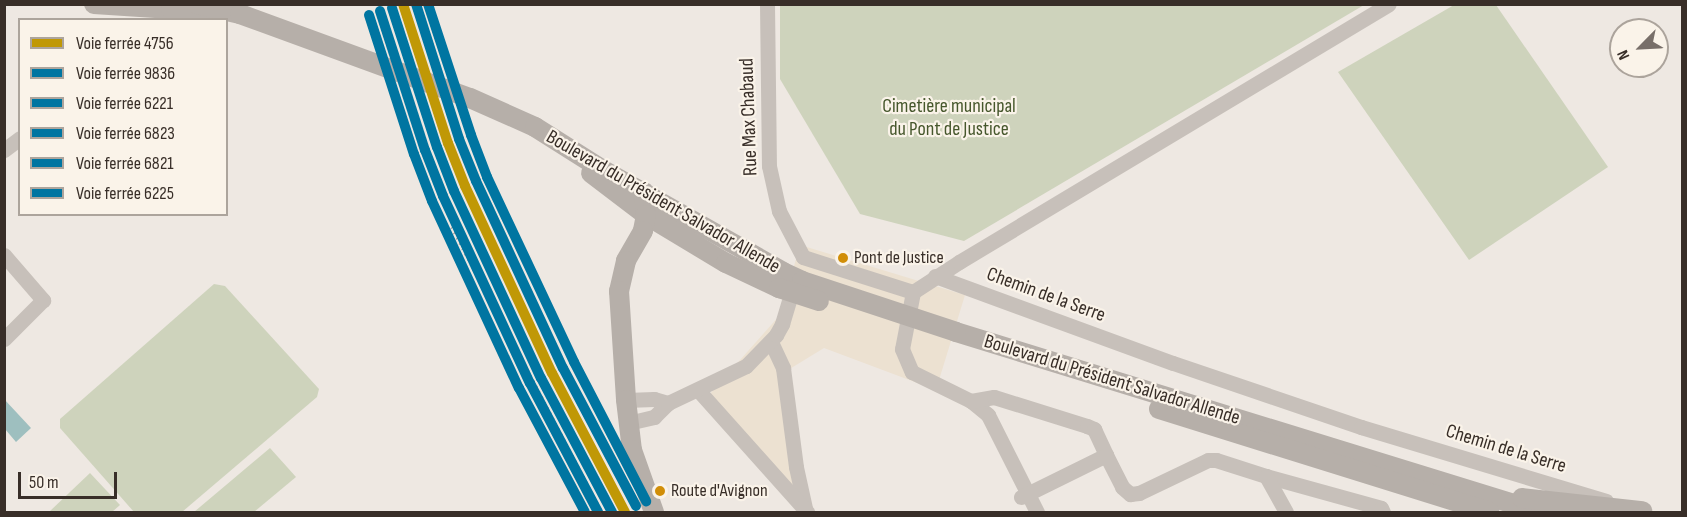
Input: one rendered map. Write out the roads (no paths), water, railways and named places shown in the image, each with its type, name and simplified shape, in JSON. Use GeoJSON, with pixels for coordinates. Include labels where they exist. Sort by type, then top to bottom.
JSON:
{"type":"FeatureCollection","features":[{"type":"Feature","properties":{"kind":"main road"},"geometry":{"type":"LineString","coordinates":[[94,4],[171,9],[203,18]]}},
{"type":"Feature","properties":{"kind":"main road"},"geometry":{"type":"LineString","coordinates":[[196,4],[240,14],[470,98],[536,127]]}},
{"type":"Feature","properties":{"kind":"main road"},"geometry":{"type":"LineString","coordinates":[[228,24],[277,29]]}},
{"type":"Feature","properties":{"kind":"main road","name":"Boulevard du Président Salvador Allende"},"geometry":{"type":"LineString","coordinates":[[536,127],[644,192],[781,280]]}},
{"type":"Feature","properties":{"kind":"main road","name":"Boulevard du Président Salvador Allende"},"geometry":{"type":"LineString","coordinates":[[536,127],[626,202],[726,263],[1489,513]]}},
{"type":"Feature","properties":{"kind":"main road"},"geometry":{"type":"LineString","coordinates":[[644,192],[646,215],[644,231],[626,261],[621,281],[628,423],[632,450],[654,513]]}},
{"type":"Feature","properties":{"kind":"main road","name":"Boulevard du Président Salvador Allende"},"geometry":{"type":"LineString","coordinates":[[955,339],[1476,492],[1540,513]]}},
{"type":"Feature","properties":{"kind":"main road"},"geometry":{"type":"LineString","coordinates":[[1476,492],[1644,512]]}},
{"type":"Feature","properties":{"kind":"street","name":"Rue Max Chabaud"},"geometry":{"type":"LineString","coordinates":[[767,4],[769,166],[779,212],[803,257]]}},
{"type":"Feature","properties":{"kind":"street","name":"Chemin de la Serre"},"geometry":{"type":"LineString","coordinates":[[935,276],[1389,4]]}},
{"type":"Feature","properties":{"kind":"street"},"geometry":{"type":"LineString","coordinates":[[4,150],[18,140]]}},
{"type":"Feature","properties":{"kind":"street"},"geometry":{"type":"LineString","coordinates":[[4,255],[43,300],[4,339]]}},
{"type":"Feature","properties":{"kind":"street"},"geometry":{"type":"LineString","coordinates":[[628,423],[654,417],[668,403],[746,366],[771,342],[782,324],[803,257],[914,292]]}},
{"type":"Feature","properties":{"kind":"street"},"geometry":{"type":"LineString","coordinates":[[935,276],[914,292],[902,349],[912,372],[971,401],[988,415],[1024,495],[1037,513]]}},
{"type":"Feature","properties":{"kind":"street","name":"Chemin de la Serre"},"geometry":{"type":"LineString","coordinates":[[935,276],[1173,363],[1361,428],[1644,512]]}},
{"type":"Feature","properties":{"kind":"street"},"geometry":{"type":"LineString","coordinates":[[771,342],[783,368],[796,467],[806,501],[806,510]]}},
{"type":"Feature","properties":{"kind":"street"},"geometry":{"type":"LineString","coordinates":[[698,390],[779,477],[797,503],[806,510]]}},
{"type":"Feature","properties":{"kind":"street"},"geometry":{"type":"LineString","coordinates":[[971,401],[994,397],[1094,429],[1122,487],[1130,494],[1139,493],[1208,460],[1216,460],[1381,508],[1383,513]]}},
{"type":"Feature","properties":{"kind":"street"},"geometry":{"type":"LineString","coordinates":[[626,400],[654,399],[668,403]]}},
{"type":"Feature","properties":{"kind":"street"},"geometry":{"type":"LineString","coordinates":[[1024,495],[1106,455]]}},
{"type":"Feature","properties":{"kind":"street"},"geometry":{"type":"LineString","coordinates":[[779,477],[796,467]]}},
{"type":"Feature","properties":{"kind":"street"},"geometry":{"type":"LineString","coordinates":[[1266,476],[1286,513]]}},
{"type":"Feature","properties":{"kind":"water"},"geometry":{"type":"Polygon","coordinates":[[[4,399],[31,428],[16,442],[5,429],[4,399]]]}},
{"type":"Feature","properties":{"kind":"railway"},"geometry":{"type":"LineString","coordinates":[[452,227],[601,512]]}},
{"type":"Feature","properties":{"kind":"rail line","name":"4756"},"geometry":{"type":"LineString","coordinates":[[403,4],[448,143],[465,186],[552,373],[625,512]]}},
{"type":"Feature","properties":{"kind":"rail line","name":"6221"},"geometry":{"type":"LineString","coordinates":[[416,4],[459,139],[476,181],[563,368],[636,506]]}},
{"type":"Feature","properties":{"kind":"rail line","name":"6821"},"geometry":{"type":"LineString","coordinates":[[428,4],[487,177],[574,362],[646,501]]}},
{"type":"Feature","properties":{"kind":"rail line","name":"9836"},"geometry":{"type":"LineString","coordinates":[[392,8],[437,147],[454,191],[541,378],[612,512]]}},
{"type":"Feature","properties":{"kind":"rail line","name":"6823"},"geometry":{"type":"LineString","coordinates":[[380,11],[425,150],[443,196],[530,383],[598,512]]}},
{"type":"Feature","properties":{"kind":"rail line","name":"6225"},"geometry":{"type":"LineString","coordinates":[[369,15],[414,154],[432,201],[519,388],[585,512]]}},
{"type":"Feature","properties":{"kind":"place","name":"Pont de Justice"},"geometry":{"type":"Point","coordinates":[843,258]}},
{"type":"Feature","properties":{"kind":"place","name":"Route d'Avignon"},"geometry":{"type":"Point","coordinates":[660,491]}},
{"type":"Feature","properties":{"kind":"park label","name":"Cimetière municipal du Pont de Justice"},"geometry":{"type":"Point","coordinates":[949,118]}}]}
